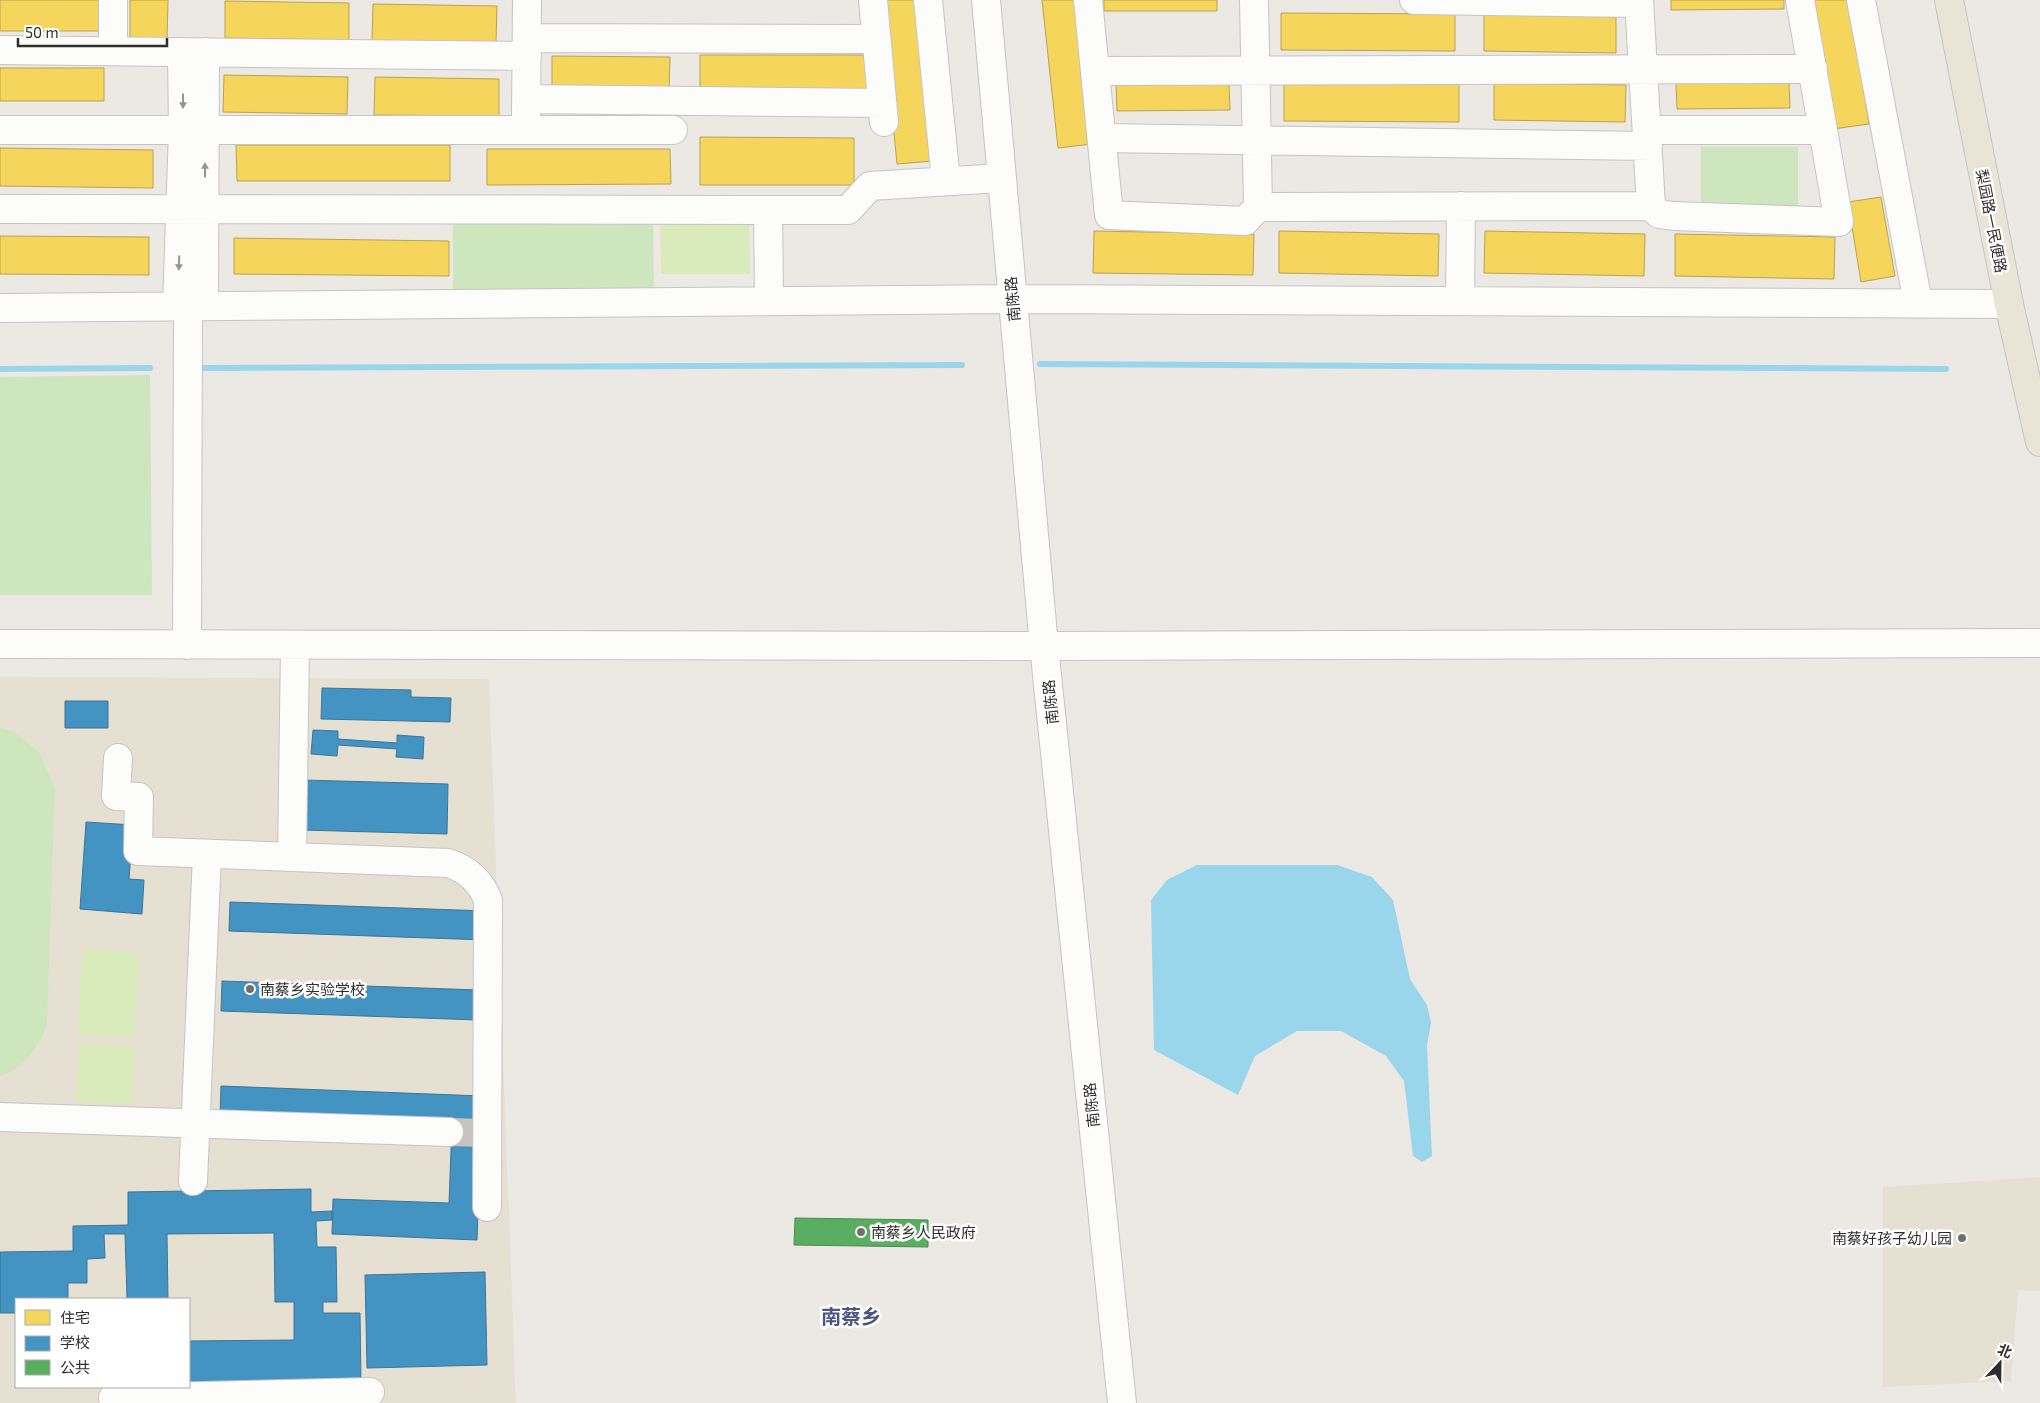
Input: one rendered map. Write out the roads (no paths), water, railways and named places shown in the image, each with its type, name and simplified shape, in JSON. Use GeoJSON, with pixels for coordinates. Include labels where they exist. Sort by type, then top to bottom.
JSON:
{"type":"FeatureCollection","features":[{"type":"Feature","properties":{"kind":"main road","name":"梨园路一民便路"},"geometry":{"type":"LineString","coordinates":[[1949,0],[2009,304],[2040,442]]}},
{"type":"Feature","properties":{"kind":"street"},"geometry":{"type":"LineString","coordinates":[[113,0],[113,51]]}},
{"type":"Feature","properties":{"kind":"street"},"geometry":{"type":"LineString","coordinates":[[527,0],[527,130]]}},
{"type":"Feature","properties":{"kind":"street"},"geometry":{"type":"LineString","coordinates":[[526,99],[883,113],[872,0]]}},
{"type":"Feature","properties":{"kind":"street"},"geometry":{"type":"LineString","coordinates":[[928,0],[946,181]]}},
{"type":"Feature","properties":{"kind":"street","name":"南陈路"},"geometry":{"type":"LineString","coordinates":[[986,0],[1044,646],[1122,1403]]}},
{"type":"Feature","properties":{"kind":"street"},"geometry":{"type":"LineString","coordinates":[[1088,0],[1109,215],[1245,221],[1258,207],[1254,0]]}},
{"type":"Feature","properties":{"kind":"street"},"geometry":{"type":"LineString","coordinates":[[1414,0],[1639,1],[1651,206],[1659,214],[1674,216],[1839,222],[1800,0]]}},
{"type":"Feature","properties":{"kind":"street"},"geometry":{"type":"LineString","coordinates":[[1862,0],[1918,303]]}},
{"type":"Feature","properties":{"kind":"street"},"geometry":{"type":"LineString","coordinates":[[0,50],[194,52],[876,39]]}},
{"type":"Feature","properties":{"kind":"street"},"geometry":{"type":"LineString","coordinates":[[187,645],[194,52]]}},
{"type":"Feature","properties":{"kind":"street"},"geometry":{"type":"LineString","coordinates":[[1095,71],[1813,69]]}},
{"type":"Feature","properties":{"kind":"street"},"geometry":{"type":"LineString","coordinates":[[0,130],[673,130]]}},
{"type":"Feature","properties":{"kind":"street"},"geometry":{"type":"LineString","coordinates":[[1102,138],[1257,141],[1647,138],[1823,130]]}},
{"type":"Feature","properties":{"kind":"street"},"geometry":{"type":"LineString","coordinates":[[0,209],[848,210],[870,186],[1001,178]]}},
{"type":"Feature","properties":{"kind":"street"},"geometry":{"type":"LineString","coordinates":[[1460,206],[1460,301]]}},
{"type":"Feature","properties":{"kind":"street"},"geometry":{"type":"LineString","coordinates":[[1258,207],[1651,206]]}},
{"type":"Feature","properties":{"kind":"street"},"geometry":{"type":"LineString","coordinates":[[768,210],[769,301]]}},
{"type":"Feature","properties":{"kind":"street"},"geometry":{"type":"LineString","coordinates":[[0,308],[1012,298],[2009,304]]}},
{"type":"Feature","properties":{"kind":"street"},"geometry":{"type":"LineString","coordinates":[[0,644],[1044,646],[2040,643]]}},
{"type":"Feature","properties":{"kind":"street"},"geometry":{"type":"LineString","coordinates":[[292,857],[296,645]]}},
{"type":"Feature","properties":{"kind":"street"},"geometry":{"type":"LineString","coordinates":[[118,758],[116,796],[138,797],[138,851],[448,863],[467,872],[484,890],[488,900],[484,1134],[487,1208]]}},
{"type":"Feature","properties":{"kind":"street"},"geometry":{"type":"LineString","coordinates":[[192,1181],[207,854]]}},
{"type":"Feature","properties":{"kind":"street"},"geometry":{"type":"LineString","coordinates":[[0,1117],[449,1132]]}},
{"type":"Feature","properties":{"kind":"street"},"geometry":{"type":"LineString","coordinates":[[113,1398],[323,1398],[370,1392]]}},
{"type":"Feature","properties":{"kind":"water"},"geometry":{"type":"Polygon","coordinates":[[[1197,865],[1337,865],[1372,877],[1393,900],[1410,979],[1427,1005],[1431,1023],[1427,1045],[1432,1156],[1422,1162],[1413,1156],[1404,1081],[1386,1056],[1341,1031],[1297,1031],[1255,1056],[1238,1095],[1154,1050],[1151,900],[1167,880],[1197,865]]]}},
{"type":"Feature","properties":{"kind":"waterway"},"geometry":{"type":"LineString","coordinates":[[1040,364],[1946,369]]}},
{"type":"Feature","properties":{"kind":"waterway"},"geometry":{"type":"LineString","coordinates":[[199,368],[962,365]]}},
{"type":"Feature","properties":{"kind":"waterway"},"geometry":{"type":"LineString","coordinates":[[0,369],[150,368]]}},
{"type":"Feature","properties":{"kind":"tunnel"},"geometry":{"type":"LineString","coordinates":[[449,1132],[482,1133]]}},
{"type":"Feature","properties":{"kind":"place","name":"南蔡乡实验学校"},"geometry":{"type":"Point","coordinates":[250,989]}},
{"type":"Feature","properties":{"kind":"place","name":"南蔡乡人民政府"},"geometry":{"type":"Point","coordinates":[861,1232]}},
{"type":"Feature","properties":{"kind":"place","name":"南蔡好孩子幼儿园"},"geometry":{"type":"Point","coordinates":[1962,1238]}},
{"type":"Feature","properties":{"kind":"district","name":"南蔡乡"},"geometry":{"type":"Point","coordinates":[851,1316]}}]}
